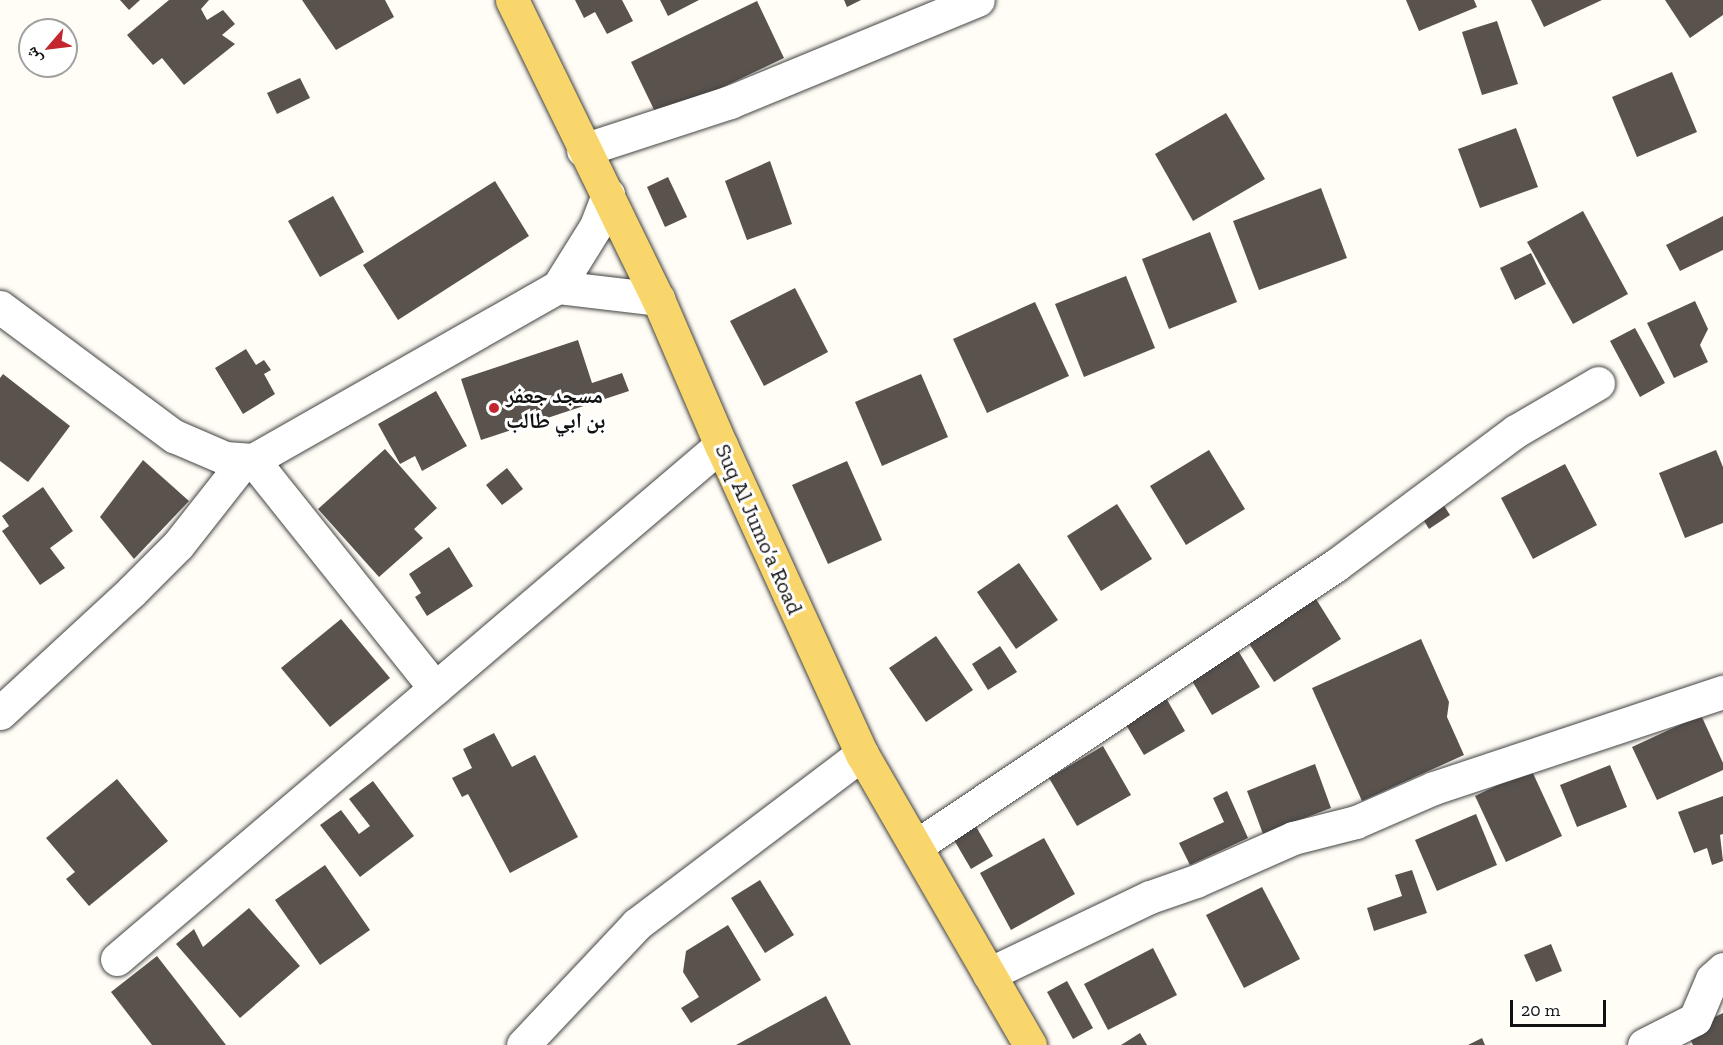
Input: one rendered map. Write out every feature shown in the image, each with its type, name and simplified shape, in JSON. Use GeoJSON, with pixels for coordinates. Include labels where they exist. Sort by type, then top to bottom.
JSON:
{"type":"FeatureCollection","features":[{"type":"Feature","properties":{"kind":"main road","name":"Suq Al Jumo’a Road"},"geometry":{"type":"LineString","coordinates":[[512,0],[583,150],[608,194],[658,299],[721,445],[862,754],[1030,1045]]}},
{"type":"Feature","properties":{"kind":"street"},"geometry":{"type":"LineString","coordinates":[[583,150],[730,102],[978,0]]}},
{"type":"Feature","properties":{"kind":"street"},"geometry":{"type":"LineString","coordinates":[[0,713],[132,591],[178,545],[248,461],[558,287],[596,226],[608,194]]}},
{"type":"Feature","properties":{"kind":"street"},"geometry":{"type":"LineString","coordinates":[[558,287],[658,299]]}},
{"type":"Feature","properties":{"kind":"street"},"geometry":{"type":"LineString","coordinates":[[0,307],[174,436],[225,458],[248,461],[435,688]]}},
{"type":"Feature","properties":{"kind":"street"},"geometry":{"type":"LineString","coordinates":[[916,846],[1336,565],[1516,431],[1598,383]]}},
{"type":"Feature","properties":{"kind":"street"},"geometry":{"type":"LineString","coordinates":[[117,959],[721,445]]}},
{"type":"Feature","properties":{"kind":"street"},"geometry":{"type":"LineString","coordinates":[[989,974],[1150,897],[1196,881],[1293,838],[1356,822],[1434,788],[1723,692]]}},
{"type":"Feature","properties":{"kind":"street"},"geometry":{"type":"LineString","coordinates":[[523,1045],[637,924],[862,754]]}},
{"type":"Feature","properties":{"kind":"street"},"geometry":{"type":"LineString","coordinates":[[1644,1045],[1695,1019],[1712,979],[1723,969]]}},
{"type":"Feature","properties":{"kind":"building"},"geometry":{"type":"Polygon","coordinates":[[[120,0],[140,0],[129,10],[120,0]]]}},
{"type":"Feature","properties":{"kind":"building"},"geometry":{"type":"Polygon","coordinates":[[[169,0],[209,0],[201,9],[207,20],[223,10],[235,24],[222,35],[235,44],[184,85],[162,58],[153,65],[127,35],[169,0]]]}},
{"type":"Feature","properties":{"kind":"building"},"geometry":{"type":"Polygon","coordinates":[[[302,0],[385,0],[394,17],[336,50],[302,0]]]}},
{"type":"Feature","properties":{"kind":"building"},"geometry":{"type":"Polygon","coordinates":[[[575,0],[622,0],[633,21],[607,34],[595,12],[584,18],[575,0]]]}},
{"type":"Feature","properties":{"kind":"building"},"geometry":{"type":"Polygon","coordinates":[[[660,0],[699,0],[668,16],[660,0]]]}},
{"type":"Feature","properties":{"kind":"building"},"geometry":{"type":"Polygon","coordinates":[[[844,0],[861,0],[847,7],[844,0]]]}},
{"type":"Feature","properties":{"kind":"building"},"geometry":{"type":"Polygon","coordinates":[[[1406,0],[1474,0],[1477,7],[1419,31],[1406,0]]]}},
{"type":"Feature","properties":{"kind":"building"},"geometry":{"type":"Polygon","coordinates":[[[1531,0],[1602,0],[1544,27],[1531,0]]]}},
{"type":"Feature","properties":{"kind":"building"},"geometry":{"type":"Polygon","coordinates":[[[1665,0],[1723,0],[1723,15],[1690,38],[1665,0]]]}},
{"type":"Feature","properties":{"kind":"building"},"geometry":{"type":"Polygon","coordinates":[[[757,1],[784,58],[658,118],[631,62],[757,1]]]}},
{"type":"Feature","properties":{"kind":"building"},"geometry":{"type":"Polygon","coordinates":[[[1497,21],[1518,84],[1482,95],[1462,32],[1497,21]]]}},
{"type":"Feature","properties":{"kind":"building"},"geometry":{"type":"Polygon","coordinates":[[[1672,72],[1697,132],[1637,157],[1612,97],[1672,72]]]}},
{"type":"Feature","properties":{"kind":"building"},"geometry":{"type":"Polygon","coordinates":[[[300,78],[310,98],[277,114],[267,93],[300,78]]]}},
{"type":"Feature","properties":{"kind":"building"},"geometry":{"type":"Polygon","coordinates":[[[1226,113],[1265,179],[1193,221],[1155,154],[1226,113]]]}},
{"type":"Feature","properties":{"kind":"building"},"geometry":{"type":"Polygon","coordinates":[[[1516,128],[1538,187],[1480,208],[1458,149],[1516,128]]]}},
{"type":"Feature","properties":{"kind":"building"},"geometry":{"type":"Polygon","coordinates":[[[770,161],[792,224],[747,240],[725,181],[770,161]]]}},
{"type":"Feature","properties":{"kind":"building"},"geometry":{"type":"Polygon","coordinates":[[[668,177],[687,217],[665,227],[647,187],[668,177]]]}},
{"type":"Feature","properties":{"kind":"building"},"geometry":{"type":"Polygon","coordinates":[[[495,181],[529,236],[398,320],[363,265],[495,181]]]}},
{"type":"Feature","properties":{"kind":"building"},"geometry":{"type":"Polygon","coordinates":[[[1321,188],[1347,258],[1259,290],[1233,221],[1321,188]]]}},
{"type":"Feature","properties":{"kind":"building"},"geometry":{"type":"Polygon","coordinates":[[[333,196],[364,252],[320,277],[288,221],[333,196]]]}},
{"type":"Feature","properties":{"kind":"building"},"geometry":{"type":"Polygon","coordinates":[[[1583,211],[1628,294],[1573,324],[1527,242],[1583,211]]]}},
{"type":"Feature","properties":{"kind":"building"},"geometry":{"type":"Polygon","coordinates":[[[1723,216],[1723,250],[1680,271],[1666,245],[1723,216]]]}},
{"type":"Feature","properties":{"kind":"building"},"geometry":{"type":"Polygon","coordinates":[[[1210,232],[1237,302],[1169,329],[1142,259],[1210,232]]]}},
{"type":"Feature","properties":{"kind":"building"},"geometry":{"type":"Polygon","coordinates":[[[1531,253],[1546,284],[1515,300],[1500,268],[1531,253]]]}},
{"type":"Feature","properties":{"kind":"building"},"geometry":{"type":"Polygon","coordinates":[[[1126,276],[1155,348],[1084,377],[1055,304],[1126,276]]]}},
{"type":"Feature","properties":{"kind":"building"},"geometry":{"type":"Polygon","coordinates":[[[795,288],[828,352],[764,386],[730,321],[795,288]]]}},
{"type":"Feature","properties":{"kind":"building"},"geometry":{"type":"Polygon","coordinates":[[[1695,301],[1708,329],[1700,345],[1708,362],[1674,378],[1647,323],[1695,301]]]}},
{"type":"Feature","properties":{"kind":"building"},"geometry":{"type":"Polygon","coordinates":[[[1035,302],[1069,376],[987,413],[953,339],[1035,302]]]}},
{"type":"Feature","properties":{"kind":"building"},"geometry":{"type":"Polygon","coordinates":[[[1635,328],[1665,383],[1640,397],[1610,341],[1635,328]]]}},
{"type":"Feature","properties":{"kind":"building"},"geometry":{"type":"Polygon","coordinates":[[[578,340],[592,383],[622,373],[629,391],[481,440],[461,379],[578,340]]]}},
{"type":"Feature","properties":{"kind":"building"},"geometry":{"type":"Polygon","coordinates":[[[246,349],[256,365],[264,360],[271,370],[264,374],[275,394],[243,414],[215,368],[246,349]]]}},
{"type":"Feature","properties":{"kind":"building"},"geometry":{"type":"Polygon","coordinates":[[[3,374],[70,426],[28,482],[0,461],[0,378],[3,374]]]}},
{"type":"Feature","properties":{"kind":"building"},"geometry":{"type":"Polygon","coordinates":[[[921,374],[948,437],[882,466],[855,402],[921,374]]]}},
{"type":"Feature","properties":{"kind":"building"},"geometry":{"type":"Polygon","coordinates":[[[436,391],[467,446],[422,471],[415,456],[400,464],[378,424],[436,391]]]}},
{"type":"Feature","properties":{"kind":"building"},"geometry":{"type":"Polygon","coordinates":[[[385,449],[437,508],[414,529],[423,538],[379,577],[318,509],[385,449]]]}},
{"type":"Feature","properties":{"kind":"building"},"geometry":{"type":"Polygon","coordinates":[[[1209,450],[1245,509],[1186,545],[1150,486],[1209,450]]]}},
{"type":"Feature","properties":{"kind":"building"},"geometry":{"type":"Polygon","coordinates":[[[1716,450],[1723,467],[1723,523],[1685,538],[1659,473],[1716,450]]]}},
{"type":"Feature","properties":{"kind":"building"},"geometry":{"type":"Polygon","coordinates":[[[143,460],[189,501],[134,559],[100,517],[143,460]]]}},
{"type":"Feature","properties":{"kind":"building"},"geometry":{"type":"Polygon","coordinates":[[[847,461],[882,540],[828,564],[792,485],[847,461]]]}},
{"type":"Feature","properties":{"kind":"building"},"geometry":{"type":"Polygon","coordinates":[[[1565,464],[1597,525],[1533,559],[1501,498],[1565,464]]]}},
{"type":"Feature","properties":{"kind":"building"},"geometry":{"type":"Polygon","coordinates":[[[507,468],[523,489],[502,505],[486,485],[507,468]]]}},
{"type":"Feature","properties":{"kind":"building"},"geometry":{"type":"Polygon","coordinates":[[[43,487],[73,531],[50,548],[65,568],[40,585],[2,531],[9,526],[2,516],[43,487]]]}},
{"type":"Feature","properties":{"kind":"building"},"geometry":{"type":"Polygon","coordinates":[[[1434,490],[1450,515],[1429,529],[1413,503],[1434,490]]]}},
{"type":"Feature","properties":{"kind":"building"},"geometry":{"type":"Polygon","coordinates":[[[1117,504],[1152,559],[1101,591],[1067,536],[1117,504]]]}},
{"type":"Feature","properties":{"kind":"building"},"geometry":{"type":"Polygon","coordinates":[[[449,547],[473,586],[427,616],[415,597],[421,593],[409,574],[449,547]]]}},
{"type":"Feature","properties":{"kind":"building"},"geometry":{"type":"Polygon","coordinates":[[[1019,563],[1058,620],[1016,649],[977,592],[1019,563]]]}},
{"type":"Feature","properties":{"kind":"building"},"geometry":{"type":"Polygon","coordinates":[[[1316,599],[1341,639],[1274,682],[1248,642],[1316,599]]]}},
{"type":"Feature","properties":{"kind":"building"},"geometry":{"type":"Polygon","coordinates":[[[341,619],[390,678],[330,727],[281,668],[341,619]]]}},
{"type":"Feature","properties":{"kind":"building"},"geometry":{"type":"Polygon","coordinates":[[[1224,627],[1260,687],[1212,715],[1177,655],[1224,627]]]}},
{"type":"Feature","properties":{"kind":"building"},"geometry":{"type":"Polygon","coordinates":[[[936,636],[973,690],[926,722],[889,668],[936,636]]]}},
{"type":"Feature","properties":{"kind":"building"},"geometry":{"type":"Polygon","coordinates":[[[1421,639],[1449,702],[1447,717],[1464,755],[1362,801],[1312,688],[1421,639]]]}},
{"type":"Feature","properties":{"kind":"building"},"geometry":{"type":"Polygon","coordinates":[[[1000,646],[1017,672],[988,690],[972,664],[1000,646]]]}},
{"type":"Feature","properties":{"kind":"building"},"geometry":{"type":"Polygon","coordinates":[[[1158,684],[1185,731],[1144,755],[1116,708],[1158,684]]]}},
{"type":"Feature","properties":{"kind":"building"},"geometry":{"type":"Polygon","coordinates":[[[1701,715],[1723,763],[1723,770],[1657,800],[1632,747],[1701,715]]]}},
{"type":"Feature","properties":{"kind":"building"},"geometry":{"type":"Polygon","coordinates":[[[494,733],[512,767],[535,755],[578,837],[510,873],[468,794],[462,797],[452,778],[472,768],[463,749],[494,733]]]}},
{"type":"Feature","properties":{"kind":"building"},"geometry":{"type":"Polygon","coordinates":[[[1103,746],[1131,795],[1077,826],[1049,778],[1103,746]]]}},
{"type":"Feature","properties":{"kind":"building"},"geometry":{"type":"Polygon","coordinates":[[[1315,764],[1331,808],[1263,834],[1247,791],[1315,764]]]}},
{"type":"Feature","properties":{"kind":"building"},"geometry":{"type":"Polygon","coordinates":[[[1610,765],[1627,807],[1577,827],[1560,785],[1610,765]]]}},
{"type":"Feature","properties":{"kind":"building"},"geometry":{"type":"Polygon","coordinates":[[[1531,769],[1562,836],[1506,862],[1475,796],[1531,769]]]}},
{"type":"Feature","properties":{"kind":"building"},"geometry":{"type":"Polygon","coordinates":[[[117,779],[168,841],[89,906],[66,879],[75,872],[46,838],[117,779]]]}},
{"type":"Feature","properties":{"kind":"building"},"geometry":{"type":"Polygon","coordinates":[[[373,781],[414,836],[360,877],[320,825],[341,810],[359,834],[370,826],[349,799],[373,781]]]}},
{"type":"Feature","properties":{"kind":"building"},"geometry":{"type":"Polygon","coordinates":[[[1227,791],[1248,838],[1190,865],[1179,843],[1224,822],[1213,798],[1227,791]]]}},
{"type":"Feature","properties":{"kind":"building"},"geometry":{"type":"Polygon","coordinates":[[[1723,796],[1723,834],[1720,835],[1723,861],[1712,865],[1707,848],[1694,853],[1678,812],[1723,796]]]}},
{"type":"Feature","properties":{"kind":"building"},"geometry":{"type":"Polygon","coordinates":[[[1476,814],[1497,865],[1437,891],[1415,840],[1476,814]]]}},
{"type":"Feature","properties":{"kind":"building"},"geometry":{"type":"Polygon","coordinates":[[[970,816],[993,856],[971,869],[947,828],[970,816]]]}},
{"type":"Feature","properties":{"kind":"building"},"geometry":{"type":"Polygon","coordinates":[[[1044,838],[1075,894],[1011,930],[980,873],[1044,838]]]}},
{"type":"Feature","properties":{"kind":"building"},"geometry":{"type":"Polygon","coordinates":[[[325,865],[370,930],[320,965],[275,900],[325,865]]]}},
{"type":"Feature","properties":{"kind":"building"},"geometry":{"type":"Polygon","coordinates":[[[1412,870],[1427,913],[1374,931],[1367,908],[1402,896],[1395,875],[1412,870]]]}},
{"type":"Feature","properties":{"kind":"building"},"geometry":{"type":"Polygon","coordinates":[[[760,880],[794,935],[765,953],[731,898],[760,880]]]}},
{"type":"Feature","properties":{"kind":"building"},"geometry":{"type":"Polygon","coordinates":[[[1262,887],[1300,959],[1244,988],[1206,915],[1262,887]]]}},
{"type":"Feature","properties":{"kind":"building"},"geometry":{"type":"Polygon","coordinates":[[[249,908],[300,966],[240,1018],[176,944],[194,929],[203,947],[249,908]]]}},
{"type":"Feature","properties":{"kind":"building"},"geometry":{"type":"Polygon","coordinates":[[[728,925],[761,980],[691,1023],[681,1008],[699,997],[683,972],[686,951],[728,925]]]}},
{"type":"Feature","properties":{"kind":"building"},"geometry":{"type":"Polygon","coordinates":[[[1551,944],[1562,971],[1536,982],[1524,955],[1551,944]]]}},
{"type":"Feature","properties":{"kind":"building"},"geometry":{"type":"Polygon","coordinates":[[[1153,948],[1177,995],[1108,1030],[1084,984],[1153,948]]]}},
{"type":"Feature","properties":{"kind":"building"},"geometry":{"type":"Polygon","coordinates":[[[157,956],[226,1045],[152,1045],[111,992],[157,956]]]}},
{"type":"Feature","properties":{"kind":"building"},"geometry":{"type":"Polygon","coordinates":[[[1067,981],[1093,1028],[1073,1039],[1047,992],[1067,981]]]}},
{"type":"Feature","properties":{"kind":"building"},"geometry":{"type":"Polygon","coordinates":[[[826,996],[851,1045],[736,1045],[826,996]]]}},
{"type":"Feature","properties":{"kind":"building"},"geometry":{"type":"Polygon","coordinates":[[[1723,1013],[1723,1045],[1693,1045],[1686,1031],[1723,1013]]]}},
{"type":"Feature","properties":{"kind":"building"},"geometry":{"type":"Polygon","coordinates":[[[1140,1033],[1147,1045],[1121,1045],[1140,1033]]]}},
{"type":"Feature","properties":{"kind":"building"},"geometry":{"type":"Polygon","coordinates":[[[1482,1038],[1485,1045],[1468,1045],[1482,1038]]]}},
{"type":"Feature","properties":{"kind":"place","name":"مسجد جعفر بن ابي طالب"},"geometry":{"type":"Point","coordinates":[494,408]}}]}
